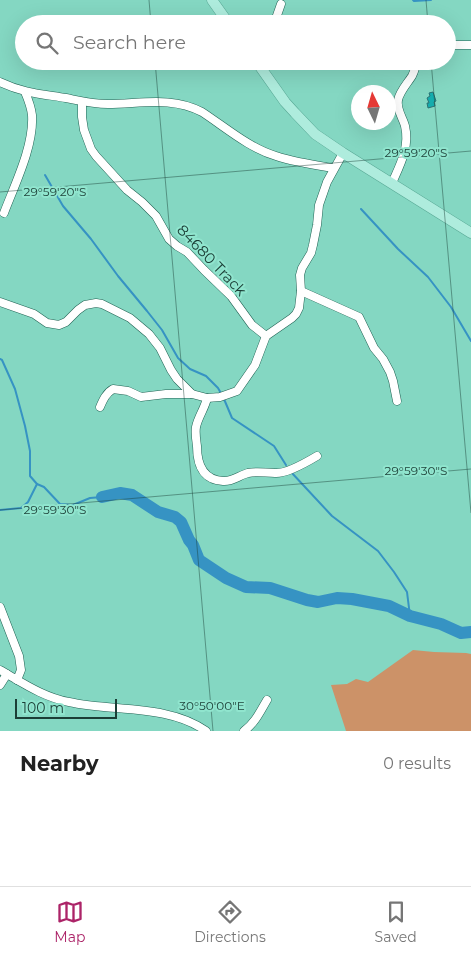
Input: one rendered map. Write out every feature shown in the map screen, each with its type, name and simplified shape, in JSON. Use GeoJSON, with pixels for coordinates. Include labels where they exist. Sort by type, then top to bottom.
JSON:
{"type":"FeatureCollection","features":[{"type":"Feature","properties":{"kind":"main road"},"geometry":{"type":"LineString","coordinates":[[212,0],[223,15]]}},
{"type":"Feature","properties":{"kind":"main road"},"geometry":{"type":"LineString","coordinates":[[264,70],[295,113],[315,134],[471,233]]}},
{"type":"Feature","properties":{"kind":"street"},"geometry":{"type":"LineString","coordinates":[[278,15],[282,4]]}},
{"type":"Feature","properties":{"kind":"street"},"geometry":{"type":"LineString","coordinates":[[456,46],[471,45]]}},
{"type":"Feature","properties":{"kind":"street"},"geometry":{"type":"LineString","coordinates":[[392,183],[403,157],[406,136],[398,108],[398,101],[400,93],[414,70]]}},
{"type":"Feature","properties":{"kind":"street"},"geometry":{"type":"LineString","coordinates":[[0,82],[25,92],[82,102],[107,104],[164,102],[181,104],[195,108],[249,143],[270,154],[305,164],[333,168]]}},
{"type":"Feature","properties":{"kind":"street"},"geometry":{"type":"LineString","coordinates":[[4,213],[31,136],[32,114],[25,92]]}},
{"type":"Feature","properties":{"kind":"street","name":"84680 Track"},"geometry":{"type":"LineString","coordinates":[[82,102],[84,130],[91,149],[96,156],[127,190],[156,216],[169,239],[187,252],[231,296],[252,325],[266,336]]}},
{"type":"Feature","properties":{"kind":"street"},"geometry":{"type":"LineString","coordinates":[[100,407],[105,397],[113,389],[128,391],[141,398],[166,394],[192,394],[207,398],[220,397],[236,391],[255,365],[266,336],[296,314],[300,308],[300,275],[311,253],[320,206],[327,182],[333,168],[343,153]]}},
{"type":"Feature","properties":{"kind":"street"},"geometry":{"type":"LineString","coordinates":[[301,291],[361,320],[374,348],[390,372],[397,401]]}},
{"type":"Feature","properties":{"kind":"street"},"geometry":{"type":"LineString","coordinates":[[0,302],[34,314],[47,323],[59,325],[66,322],[84,306],[102,304],[130,318],[150,334],[174,374],[192,394]]}},
{"type":"Feature","properties":{"kind":"street"},"geometry":{"type":"LineString","coordinates":[[207,398],[198,421],[196,436],[199,463],[202,470],[210,477],[224,481],[235,479],[248,473],[277,474],[317,456]]}},
{"type":"Feature","properties":{"kind":"street"},"geometry":{"type":"LineString","coordinates":[[0,607],[19,656],[21,666],[17,680]]}},
{"type":"Feature","properties":{"kind":"street"},"geometry":{"type":"LineString","coordinates":[[0,685],[4,672],[36,691],[57,699],[85,705],[169,715],[193,723],[206,731]]}},
{"type":"Feature","properties":{"kind":"street"},"geometry":{"type":"LineString","coordinates":[[244,731],[251,726],[267,700]]}},
{"type":"Feature","properties":{"kind":"shaded area"},"geometry":{"type":"Polygon","coordinates":[[[413,650],[471,654],[471,731],[346,731],[331,685],[347,684],[356,679],[368,682],[413,650]]]}},
{"type":"Feature","properties":{"kind":"building"},"geometry":{"type":"Polygon","coordinates":[[[433,92],[436,101],[434,102],[435,106],[428,108],[427,98],[430,96],[429,93],[433,92]]]}},
{"type":"Feature","properties":{"kind":"waterway"},"geometry":{"type":"LineString","coordinates":[[413,0],[431,0]]}},
{"type":"Feature","properties":{"kind":"waterway"},"geometry":{"type":"LineString","coordinates":[[45,175],[63,206],[162,330],[178,358],[190,369],[206,376],[222,395]]}},
{"type":"Feature","properties":{"kind":"waterway"},"geometry":{"type":"LineString","coordinates":[[361,209],[398,249],[428,277],[451,307],[471,341]]}},
{"type":"Feature","properties":{"kind":"waterway"},"geometry":{"type":"LineString","coordinates":[[0,359],[15,389],[25,426],[30,451],[30,476],[37,484],[44,487],[60,504],[73,505],[90,498],[102,497]]}},
{"type":"Feature","properties":{"kind":"waterway"},"geometry":{"type":"LineString","coordinates":[[224,399],[232,418],[274,446],[286,465]]}},
{"type":"Feature","properties":{"kind":"waterway"},"geometry":{"type":"LineString","coordinates":[[291,472],[332,516],[378,551],[407,592],[410,616]]}},
{"type":"Feature","properties":{"kind":"waterway"},"geometry":{"type":"LineString","coordinates":[[0,510],[21,508],[28,502],[37,484]]}},
{"type":"Feature","properties":{"kind":"waterway"},"geometry":{"type":"LineString","coordinates":[[102,497],[120,493],[132,495],[158,512],[175,517],[181,522],[199,560],[226,578],[246,587],[270,588],[318,602],[337,598],[389,606],[410,616],[441,624],[461,633],[471,632]]}}]}
